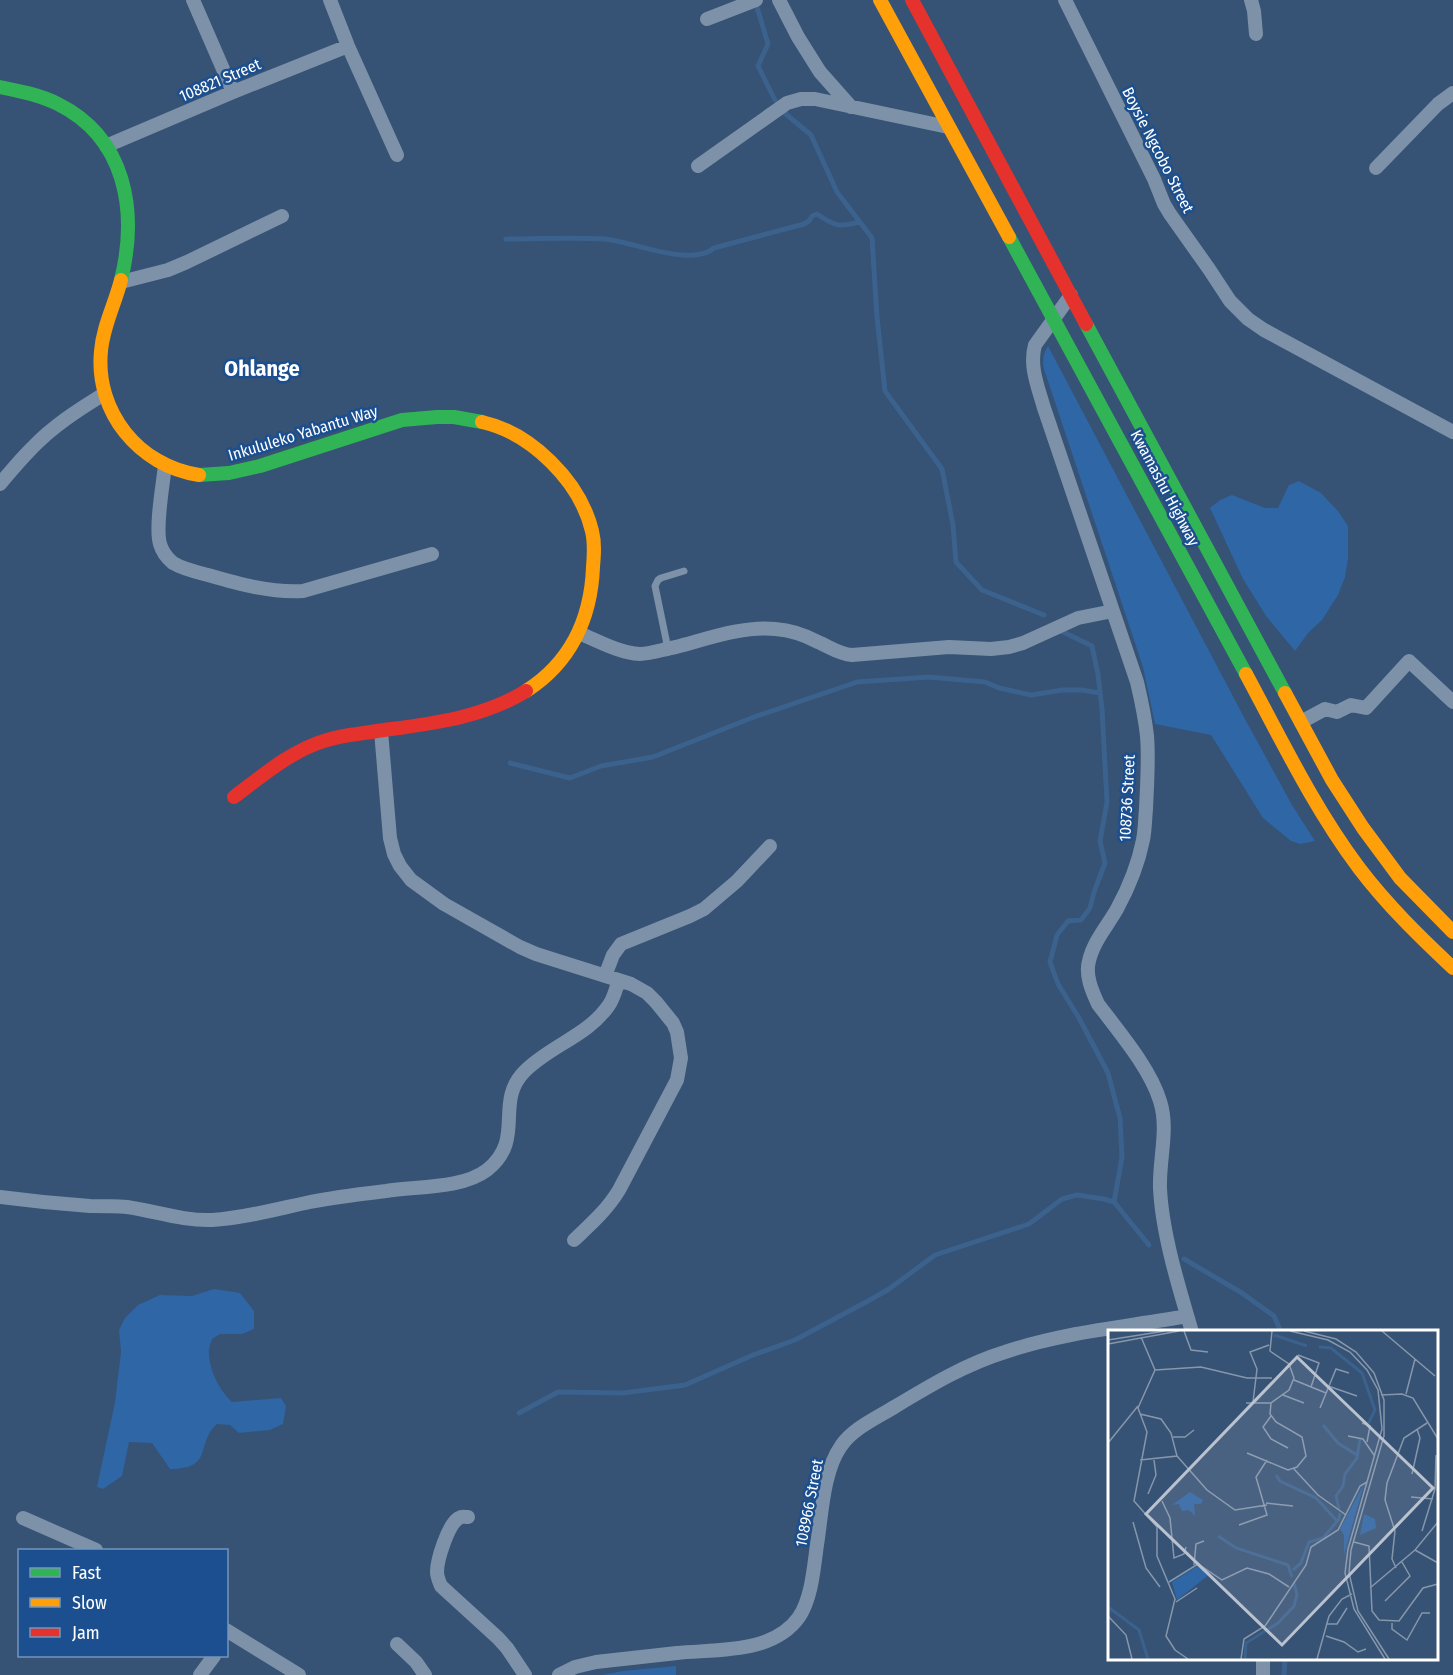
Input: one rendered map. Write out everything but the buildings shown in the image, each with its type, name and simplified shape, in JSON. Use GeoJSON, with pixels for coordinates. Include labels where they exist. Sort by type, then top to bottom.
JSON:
{"type":"FeatureCollection","features":[{"type":"Feature","properties":{"kind":"main road","name":"Kwamashu Highway"},"geometry":{"type":"LineString","coordinates":[[880,0],[1306,785],[1341,843],[1368,879],[1393,908],[1453,968]]}},
{"type":"Feature","properties":{"kind":"main road","name":"Kwamashu Highway"},"geometry":{"type":"LineString","coordinates":[[912,0],[1332,780],[1363,828],[1400,878],[1453,932]]}},
{"type":"Feature","properties":{"kind":"main road","name":"Inkululeko Yabantu Way"},"geometry":{"type":"LineString","coordinates":[[0,87],[37,95],[57,103],[82,119],[106,146],[117,164],[123,183],[129,230],[121,282],[103,336],[100,357],[104,394],[113,418],[133,442],[165,465],[181,471],[196,474],[229,473],[266,464],[402,420],[425,416],[476,419],[524,438],[544,454],[561,473],[577,497],[588,521],[594,541],[593,580],[589,608],[579,633],[564,659],[530,690],[506,704],[482,713],[337,737],[313,745],[278,764],[234,797]]}},
{"type":"Feature","properties":{"kind":"street"},"geometry":{"type":"LineString","coordinates":[[193,0],[233,92]]}},
{"type":"Feature","properties":{"kind":"street"},"geometry":{"type":"LineString","coordinates":[[330,0],[348,46],[398,155]]}},
{"type":"Feature","properties":{"kind":"street"},"geometry":{"type":"LineString","coordinates":[[707,19],[756,0]]}},
{"type":"Feature","properties":{"kind":"street"},"geometry":{"type":"LineString","coordinates":[[779,0],[820,72],[850,107]]}},
{"type":"Feature","properties":{"kind":"street","name":"Boysie Ngcobo Street"},"geometry":{"type":"LineString","coordinates":[[1065,0],[1154,179],[1164,204],[1230,301],[1248,319],[1264,330],[1453,432]]}},
{"type":"Feature","properties":{"kind":"street"},"geometry":{"type":"LineString","coordinates":[[1251,0],[1256,34]]}},
{"type":"Feature","properties":{"kind":"street","name":"108821 Street"},"geometry":{"type":"LineString","coordinates":[[106,146],[348,46]]}},
{"type":"Feature","properties":{"kind":"street"},"geometry":{"type":"LineString","coordinates":[[1376,168],[1438,104],[1453,93]]}},
{"type":"Feature","properties":{"kind":"street"},"geometry":{"type":"LineString","coordinates":[[698,166],[787,103],[801,99],[815,99],[948,128]]}},
{"type":"Feature","properties":{"kind":"street"},"geometry":{"type":"LineString","coordinates":[[121,282],[168,270],[282,216]]}},
{"type":"Feature","properties":{"kind":"street","name":"108736 Street"},"geometry":{"type":"LineString","coordinates":[[1071,295],[1035,345],[1032,363],[1044,408],[1137,682],[1147,737],[1143,839],[1136,867],[1117,909],[1095,945],[1088,962],[1088,976],[1098,1004],[1153,1082],[1160,1100],[1164,1129],[1160,1186],[1162,1212],[1192,1330]]}},
{"type":"Feature","properties":{"kind":"street"},"geometry":{"type":"LineString","coordinates":[[0,484],[32,447],[79,409],[104,394]]}},
{"type":"Feature","properties":{"kind":"street"},"geometry":{"type":"LineString","coordinates":[[165,465],[158,533],[160,545],[172,562],[186,569],[248,586],[289,592],[303,591],[432,554]]}},
{"type":"Feature","properties":{"kind":"street"},"geometry":{"type":"LineString","coordinates":[[579,633],[611,647],[640,654],[733,633],[762,629],[791,632],[818,641],[843,654],[852,655],[949,647],[991,649],[1009,647],[1078,618],[1113,611]]}},
{"type":"Feature","properties":{"kind":"street"},"geometry":{"type":"LineString","coordinates":[[1300,722],[1325,709],[1337,712],[1351,705],[1366,708],[1409,661],[1453,702]]}},
{"type":"Feature","properties":{"kind":"street"},"geometry":{"type":"LineString","coordinates":[[381,731],[393,854],[411,880],[444,904],[520,947],[631,984],[647,993],[666,1014],[677,1032],[681,1058],[677,1080],[620,1190],[600,1216],[574,1240]]}},
{"type":"Feature","properties":{"kind":"street"},"geometry":{"type":"LineString","coordinates":[[605,976],[613,955],[621,944],[704,909],[737,881],[770,846]]}},
{"type":"Feature","properties":{"kind":"street"},"geometry":{"type":"LineString","coordinates":[[0,1197],[112,1206],[190,1219],[211,1220],[248,1216],[346,1196],[436,1186],[474,1178],[498,1159],[504,1149],[508,1137],[510,1093],[515,1083],[524,1072],[571,1040],[602,1013],[610,1003],[619,980]]}},
{"type":"Feature","properties":{"kind":"street","name":"108966 Street"},"geometry":{"type":"LineString","coordinates":[[560,1675],[575,1667],[596,1662],[743,1647],[777,1636],[800,1616],[806,1604],[829,1471],[840,1446],[854,1433],[934,1383],[1004,1352],[1069,1335],[1188,1316]]}},
{"type":"Feature","properties":{"kind":"street"},"geometry":{"type":"LineString","coordinates":[[468,1517],[459,1518],[454,1522],[446,1537],[437,1565],[438,1579],[441,1586],[498,1638],[525,1675]]}},
{"type":"Feature","properties":{"kind":"street"},"geometry":{"type":"LineString","coordinates":[[23,1518],[92,1549]]}},
{"type":"Feature","properties":{"kind":"street"},"geometry":{"type":"LineString","coordinates":[[228,1633],[299,1675]]}},
{"type":"Feature","properties":{"kind":"street"},"geometry":{"type":"LineString","coordinates":[[396,1644],[416,1662],[425,1675]]}},
{"type":"Feature","properties":{"kind":"street"},"geometry":{"type":"LineString","coordinates":[[200,1675],[213,1657]]}},
{"type":"Feature","properties":{"kind":"lane"},"geometry":{"type":"LineString","coordinates":[[668,648],[655,586],[661,578],[684,572]]}},
{"type":"Feature","properties":{"kind":"shaded area"},"geometry":{"type":"Polygon","coordinates":[[[1048,346],[1245,719],[1292,805],[1315,841],[1300,844],[1291,841],[1263,818],[1211,735],[1155,724],[1143,667],[1044,369],[1043,357],[1048,346]]]}},
{"type":"Feature","properties":{"kind":"shaded area"},"geometry":{"type":"Polygon","coordinates":[[[1299,481],[1321,493],[1348,526],[1348,559],[1345,577],[1338,595],[1322,620],[1308,633],[1295,651],[1266,616],[1243,579],[1210,508],[1220,500],[1232,495],[1265,508],[1278,508],[1289,485],[1299,481]]]}},
{"type":"Feature","properties":{"kind":"shaded area"},"geometry":{"type":"Polygon","coordinates":[[[214,1289],[240,1293],[254,1311],[254,1329],[242,1334],[220,1334],[212,1339],[209,1360],[216,1380],[232,1402],[281,1398],[286,1406],[283,1424],[270,1430],[239,1433],[230,1425],[217,1424],[207,1439],[199,1460],[184,1468],[170,1469],[152,1443],[129,1442],[122,1476],[103,1489],[97,1487],[115,1402],[121,1352],[119,1330],[125,1318],[138,1305],[160,1295],[192,1296],[214,1289]]]}},
{"type":"Feature","properties":{"kind":"shaded area"},"geometry":{"type":"Polygon","coordinates":[[[676,1666],[676,1675],[602,1675],[623,1671],[676,1666]]]}},
{"type":"Feature","properties":{"kind":"waterway"},"geometry":{"type":"LineString","coordinates":[[757,7],[768,44],[758,66],[775,100]]}},
{"type":"Feature","properties":{"kind":"waterway"},"geometry":{"type":"LineString","coordinates":[[781,110],[811,135],[837,192],[872,238],[885,391],[942,469],[953,525],[956,562],[982,590],[1044,615]]}},
{"type":"Feature","properties":{"kind":"waterway"},"geometry":{"type":"LineString","coordinates":[[506,239],[605,239],[661,252],[691,255],[804,224],[817,214],[838,225],[860,222]]}},
{"type":"Feature","properties":{"kind":"waterway"},"geometry":{"type":"LineString","coordinates":[[1059,630],[1092,646],[1102,709],[1107,802],[1100,841],[1105,863],[1090,908],[1081,920],[1068,921],[1057,935],[1050,962],[1058,984],[1108,1073],[1120,1118],[1122,1157],[1114,1202]]}},
{"type":"Feature","properties":{"kind":"waterway"},"geometry":{"type":"LineString","coordinates":[[510,763],[570,778],[601,766],[653,757],[754,717],[857,682],[929,677],[985,682],[999,688],[1031,695],[1063,690],[1100,693]]}},
{"type":"Feature","properties":{"kind":"waterway"},"geometry":{"type":"LineString","coordinates":[[519,1413],[558,1392],[623,1393],[685,1385],[753,1355],[795,1340],[889,1289],[935,1255],[1029,1224],[1062,1199],[1077,1195],[1114,1202],[1149,1245]]}},
{"type":"Feature","properties":{"kind":"waterway"},"geometry":{"type":"LineString","coordinates":[[1184,1259],[1242,1293],[1274,1316],[1280,1330]]}},
{"type":"Feature","properties":{"kind":"waterway"},"geometry":{"type":"LineString","coordinates":[[1284,1675],[1285,1660]]}},
{"type":"Feature","properties":{"kind":"traffic: fast"},"geometry":{"type":"LineString","coordinates":[[0,87],[58,104],[81,118],[99,136],[112,156],[121,179],[128,228],[121,280]]}},
{"type":"Feature","properties":{"kind":"traffic: fast"},"geometry":{"type":"LineString","coordinates":[[1009,237],[1246,674]]}},
{"type":"Feature","properties":{"kind":"traffic: fast"},"geometry":{"type":"LineString","coordinates":[[1086,324],[1285,693]]}},
{"type":"Feature","properties":{"kind":"traffic: fast"},"geometry":{"type":"LineString","coordinates":[[199,475],[229,473],[260,466],[402,420],[454,417],[482,422]]}},
{"type":"Feature","properties":{"kind":"traffic: slow"},"geometry":{"type":"LineString","coordinates":[[880,0],[1009,237]]}},
{"type":"Feature","properties":{"kind":"traffic: slow"},"geometry":{"type":"LineString","coordinates":[[121,280],[102,342],[101,373],[105,395],[125,432],[140,448],[177,470],[199,475]]}},
{"type":"Feature","properties":{"kind":"traffic: slow"},"geometry":{"type":"LineString","coordinates":[[482,422],[518,437],[551,462],[577,494],[586,512],[593,536],[591,586],[583,622],[566,653],[555,667],[526,691]]}},
{"type":"Feature","properties":{"kind":"traffic: slow"},"geometry":{"type":"LineString","coordinates":[[1246,674],[1327,822],[1359,868],[1392,908],[1453,968]]}},
{"type":"Feature","properties":{"kind":"traffic: slow"},"geometry":{"type":"LineString","coordinates":[[1285,693],[1332,780],[1363,828],[1400,878],[1453,932]]}},
{"type":"Feature","properties":{"kind":"traffic: jam"},"geometry":{"type":"LineString","coordinates":[[912,0],[1086,324]]}},
{"type":"Feature","properties":{"kind":"traffic: jam"},"geometry":{"type":"LineString","coordinates":[[234,797],[278,764],[314,744],[339,737],[453,719],[491,708],[526,691]]}},
{"type":"Feature","properties":{"kind":"district","name":"Ohlange"},"geometry":{"type":"Point","coordinates":[262,368]}}]}
